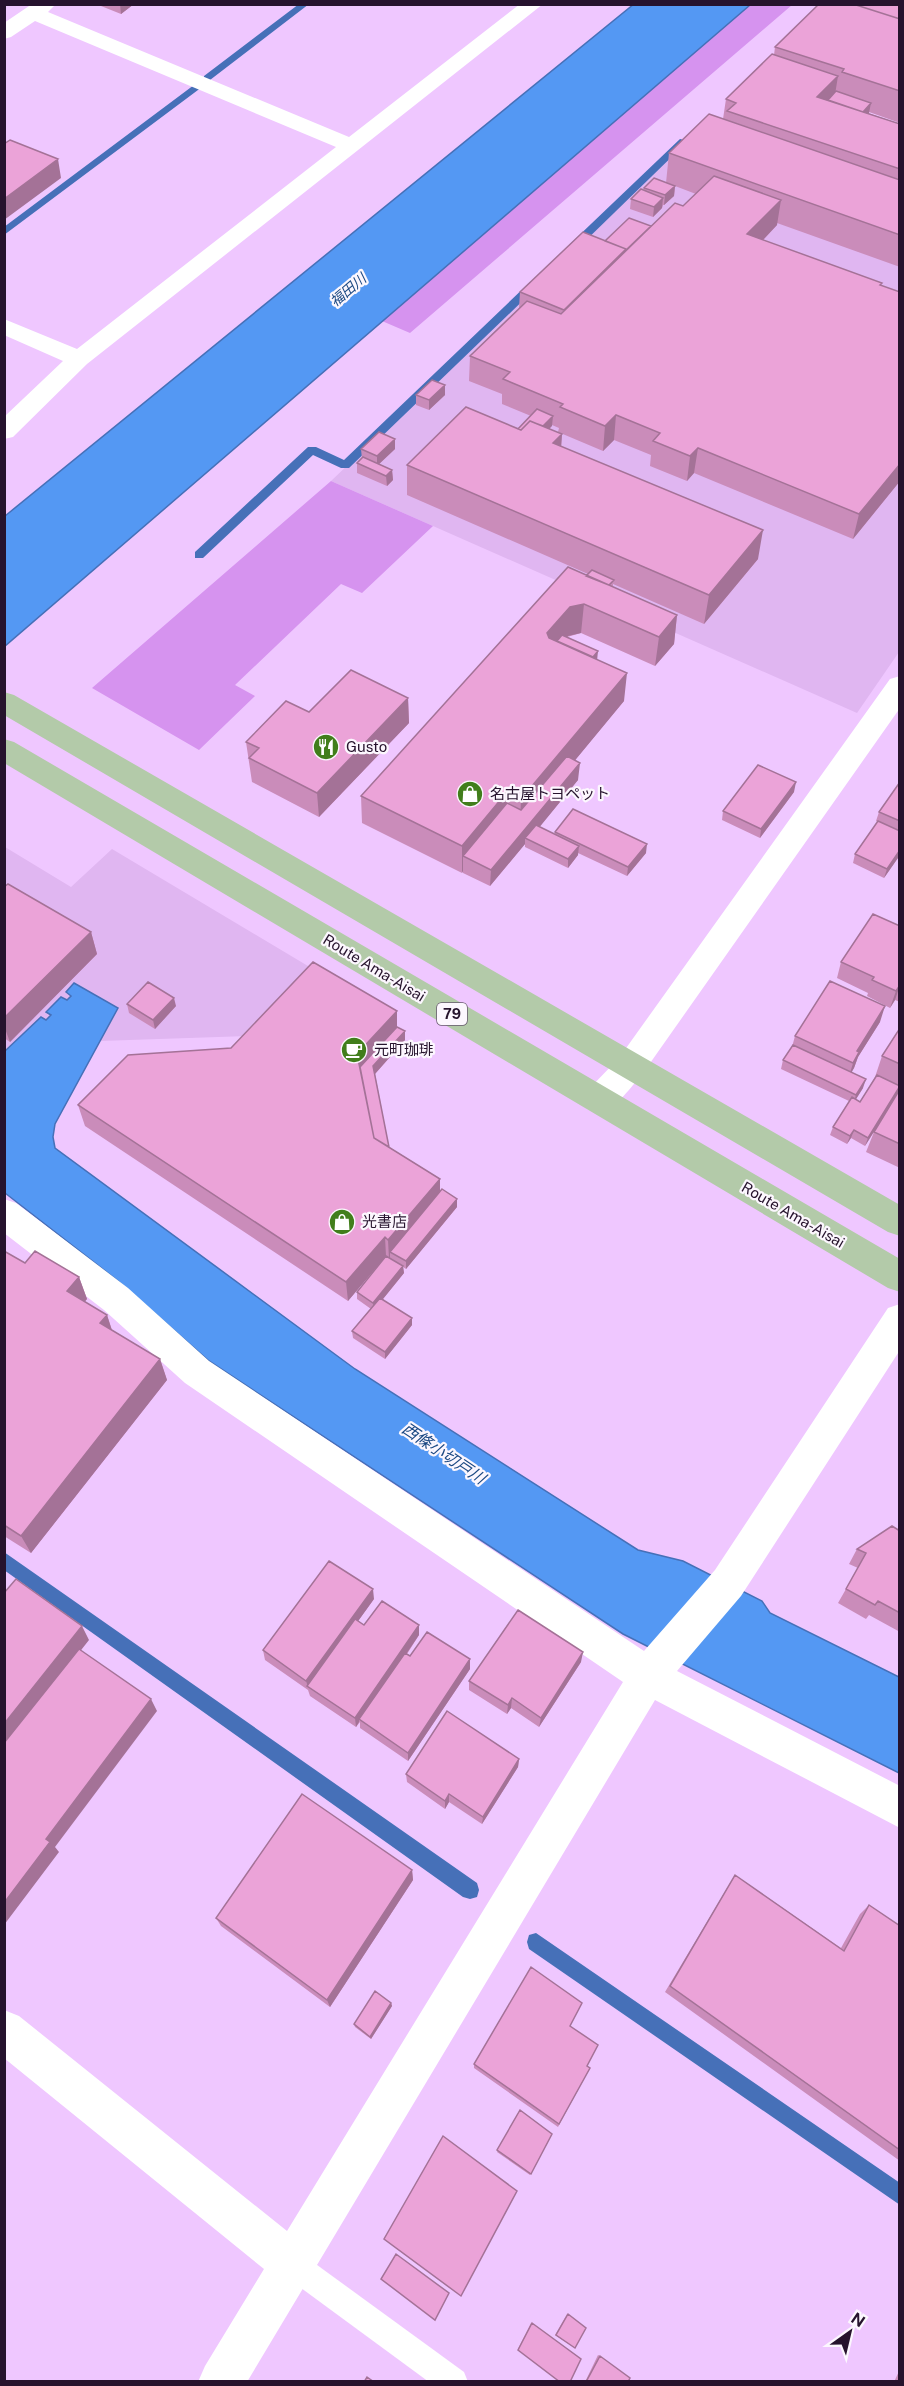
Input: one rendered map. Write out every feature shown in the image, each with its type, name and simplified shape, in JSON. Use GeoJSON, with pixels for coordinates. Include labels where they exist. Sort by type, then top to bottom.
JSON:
{"type":"FeatureCollection","features":[{"type":"Feature","properties":{"kind":"main road"},"geometry":{"type":"LineString","coordinates":[[4,702],[900,1222]]}},
{"type":"Feature","properties":{"kind":"main road","name":"Route Ama-Aisai"},"geometry":{"type":"LineString","coordinates":[[4,749],[900,1277]]}},
{"type":"Feature","properties":{"kind":"street"},"geometry":{"type":"LineString","coordinates":[[4,431],[79,359],[533,4]]}},
{"type":"Feature","properties":{"kind":"street"},"geometry":{"type":"LineString","coordinates":[[4,33],[40,9],[352,146]]}},
{"type":"Feature","properties":{"kind":"street"},"geometry":{"type":"LineString","coordinates":[[4,326],[79,359]]}},
{"type":"Feature","properties":{"kind":"street"},"geometry":{"type":"LineString","coordinates":[[598,1100],[630,1067],[900,686]]}},
{"type":"Feature","properties":{"kind":"street"},"geometry":{"type":"LineString","coordinates":[[4,1213],[116,1299],[197,1372],[655,1669],[900,1808]]}},
{"type":"Feature","properties":{"kind":"street"},"geometry":{"type":"LineString","coordinates":[[221,2382],[655,1669],[728,1583],[900,1319]]}},
{"type":"Feature","properties":{"kind":"street"},"geometry":{"type":"LineString","coordinates":[[4,2031],[292,2264]]}},
{"type":"Feature","properties":{"kind":"lane"},"geometry":{"type":"LineString","coordinates":[[292,2264],[453,2382]]}},
{"type":"Feature","properties":{"kind":"shaded area"},"geometry":{"type":"Polygon","coordinates":[[[750,5],[792,5],[410,333],[382,321],[750,5]]]}},
{"type":"Feature","properties":{"kind":"shaded area"},"geometry":{"type":"Polygon","coordinates":[[[692,136],[899,206],[899,652],[857,713],[331,481],[692,136]]]}},
{"type":"Feature","properties":{"kind":"shaded area"},"geometry":{"type":"Polygon","coordinates":[[[331,481],[433,526],[362,593],[341,584],[235,685],[255,696],[199,750],[92,688],[331,481]]]}},
{"type":"Feature","properties":{"kind":"shaded area"},"geometry":{"type":"Polygon","coordinates":[[[5,847],[71,887],[112,849],[313,969],[248,1036],[100,1041],[118,1008],[66,993],[72,996],[47,1012],[51,1015],[45,1020],[41,1017],[5,1051],[5,847]]]}},
{"type":"Feature","properties":{"kind":"water","name":"福田川"},"geometry":{"type":"Polygon","coordinates":[[[634,4],[750,5],[5,646],[5,516],[634,4]]]}},
{"type":"Feature","properties":{"kind":"water","name":"西條小切戸川"},"geometry":{"type":"Polygon","coordinates":[[[74,983],[118,1008],[55,1124],[53,1137],[55,1148],[355,1369],[638,1550],[683,1561],[762,1601],[770,1613],[899,1677],[899,1773],[623,1634],[209,1361],[118,1281],[5,1193],[5,1051],[41,1017],[46,1020],[51,1015],[46,1012],[61,997],[67,1000],[71,996],[66,992],[74,983]]]}},
{"type":"Feature","properties":{"kind":"building"},"geometry":{"type":"Polygon","coordinates":[[[819,4],[853,4],[900,19],[900,91],[842,72],[844,69],[775,47],[819,4]]]}},
{"type":"Feature","properties":{"kind":"building"},"geometry":{"type":"Polygon","coordinates":[[[853,4],[900,4],[900,19],[853,4]]]}},
{"type":"Feature","properties":{"kind":"building"},"geometry":{"type":"Polygon","coordinates":[[[772,54],[838,76],[817,97],[900,124],[900,169],[727,111],[736,103],[726,99],[772,54]]]}},
{"type":"Feature","properties":{"kind":"building"},"geometry":{"type":"Polygon","coordinates":[[[836,91],[871,103],[863,112],[828,100],[836,91]]]}},
{"type":"Feature","properties":{"kind":"building"},"geometry":{"type":"Polygon","coordinates":[[[709,114],[900,180],[900,235],[669,153],[709,114]]]}},
{"type":"Feature","properties":{"kind":"building"},"geometry":{"type":"Polygon","coordinates":[[[10,140],[58,159],[4,199],[4,144],[10,140]]]}},
{"type":"Feature","properties":{"kind":"building"},"geometry":{"type":"Polygon","coordinates":[[[714,176],[781,200],[747,234],[882,283],[880,285],[900,292],[900,464],[859,514],[698,448],[690,456],[653,441],[660,433],[616,415],[605,426],[560,407],[563,404],[503,379],[510,372],[470,356],[527,301],[561,314],[675,203],[683,206],[714,176]]]}},
{"type":"Feature","properties":{"kind":"building"},"geometry":{"type":"Polygon","coordinates":[[[654,178],[675,186],[665,195],[644,188],[654,178]]]}},
{"type":"Feature","properties":{"kind":"building"},"geometry":{"type":"Polygon","coordinates":[[[641,189],[663,198],[654,207],[631,199],[641,189]]]}},
{"type":"Feature","properties":{"kind":"building"},"geometry":{"type":"Polygon","coordinates":[[[629,218],[651,226],[626,250],[605,241],[629,218]]]}},
{"type":"Feature","properties":{"kind":"building"},"geometry":{"type":"Polygon","coordinates":[[[583,232],[626,249],[564,310],[520,292],[583,232]]]}},
{"type":"Feature","properties":{"kind":"building"},"geometry":{"type":"Polygon","coordinates":[[[432,380],[445,385],[429,400],[416,395],[432,380]]]}},
{"type":"Feature","properties":{"kind":"building"},"geometry":{"type":"Polygon","coordinates":[[[466,407],[521,430],[530,421],[562,434],[553,443],[763,530],[709,595],[407,465],[466,407]]]}},
{"type":"Feature","properties":{"kind":"building"},"geometry":{"type":"Polygon","coordinates":[[[537,409],[553,416],[543,426],[530,421],[521,430],[518,429],[537,409]]]}},
{"type":"Feature","properties":{"kind":"building"},"geometry":{"type":"Polygon","coordinates":[[[379,432],[395,439],[377,456],[361,449],[379,432]]]}},
{"type":"Feature","properties":{"kind":"building"},"geometry":{"type":"Polygon","coordinates":[[[363,457],[392,470],[386,476],[357,463],[363,457]]]}},
{"type":"Feature","properties":{"kind":"building"},"geometry":{"type":"Polygon","coordinates":[[[568,567],[677,615],[659,637],[584,604],[570,607],[547,633],[549,638],[627,673],[521,799],[507,792],[462,846],[361,796],[568,567]]]}},
{"type":"Feature","properties":{"kind":"building"},"geometry":{"type":"Polygon","coordinates":[[[592,570],[614,580],[609,585],[586,576],[592,570]]]}},
{"type":"Feature","properties":{"kind":"building"},"geometry":{"type":"Polygon","coordinates":[[[562,635],[598,651],[593,657],[557,641],[562,635]]]}},
{"type":"Feature","properties":{"kind":"building"},"geometry":{"type":"Polygon","coordinates":[[[351,670],[408,698],[317,793],[249,758],[259,748],[246,742],[286,701],[309,712],[351,670]]]}},
{"type":"Feature","properties":{"kind":"building"},"geometry":{"type":"Polygon","coordinates":[[[567,756],[580,763],[491,870],[463,856],[507,803],[521,810],[567,756]]]}},
{"type":"Feature","properties":{"kind":"building"},"geometry":{"type":"Polygon","coordinates":[[[758,765],[796,782],[761,829],[723,811],[758,765]]]}},
{"type":"Feature","properties":{"kind":"building"},"geometry":{"type":"Polygon","coordinates":[[[900,782],[900,821],[879,812],[900,782]]]}},
{"type":"Feature","properties":{"kind":"building"},"geometry":{"type":"Polygon","coordinates":[[[573,809],[647,844],[628,867],[555,832],[573,809]]]}},
{"type":"Feature","properties":{"kind":"building"},"geometry":{"type":"Polygon","coordinates":[[[878,821],[900,831],[900,850],[887,869],[855,854],[878,821]]]}},
{"type":"Feature","properties":{"kind":"building"},"geometry":{"type":"Polygon","coordinates":[[[536,825],[579,846],[568,859],[525,838],[536,825]]]}},
{"type":"Feature","properties":{"kind":"building"},"geometry":{"type":"Polygon","coordinates":[[[8,884],[91,932],[4,1018],[4,887],[8,884]]]}},
{"type":"Feature","properties":{"kind":"building"},"geometry":{"type":"Polygon","coordinates":[[[873,914],[900,926],[900,985],[896,991],[872,980],[874,977],[841,962],[873,914]]]}},
{"type":"Feature","properties":{"kind":"building"},"geometry":{"type":"Polygon","coordinates":[[[313,962],[397,1011],[357,1054],[374,1138],[440,1179],[388,1240],[385,1237],[346,1282],[78,1105],[128,1055],[231,1048],[313,962]]]}},
{"type":"Feature","properties":{"kind":"building"},"geometry":{"type":"Polygon","coordinates":[[[830,981],[885,1006],[857,1051],[859,1052],[853,1063],[795,1036],[830,981]]]}},
{"type":"Feature","properties":{"kind":"building"},"geometry":{"type":"Polygon","coordinates":[[[148,982],[174,998],[153,1020],[127,1004],[148,982]]]}},
{"type":"Feature","properties":{"kind":"building"},"geometry":{"type":"Polygon","coordinates":[[[397,1027],[405,1031],[373,1066],[389,1147],[374,1138],[360,1067],[397,1027]]]}},
{"type":"Feature","properties":{"kind":"building"},"geometry":{"type":"Polygon","coordinates":[[[900,1028],[900,1064],[882,1056],[900,1028]]]}},
{"type":"Feature","properties":{"kind":"building"},"geometry":{"type":"Polygon","coordinates":[[[793,1045],[866,1079],[856,1095],[783,1060],[793,1045]]]}},
{"type":"Feature","properties":{"kind":"building"},"geometry":{"type":"Polygon","coordinates":[[[877,1075],[900,1086],[868,1138],[854,1130],[850,1136],[833,1127],[852,1097],[860,1102],[877,1075]]]}},
{"type":"Feature","properties":{"kind":"building"},"geometry":{"type":"Polygon","coordinates":[[[900,1089],[900,1144],[874,1132],[900,1089]]]}},
{"type":"Feature","properties":{"kind":"building"},"geometry":{"type":"Polygon","coordinates":[[[442,1189],[457,1199],[406,1261],[390,1252],[442,1189]]]}},
{"type":"Feature","properties":{"kind":"building"},"geometry":{"type":"Polygon","coordinates":[[[4,1251],[25,1263],[35,1251],[79,1277],[67,1291],[107,1315],[100,1323],[160,1359],[21,1536],[4,1525],[4,1251]]]}},
{"type":"Feature","properties":{"kind":"building"},"geometry":{"type":"Polygon","coordinates":[[[386,1256],[403,1266],[373,1303],[357,1292],[386,1256]]]}},
{"type":"Feature","properties":{"kind":"building"},"geometry":{"type":"Polygon","coordinates":[[[380,1298],[412,1318],[385,1352],[352,1331],[380,1298]]]}},
{"type":"Feature","properties":{"kind":"building"},"geometry":{"type":"Polygon","coordinates":[[[892,1526],[900,1531],[900,1613],[878,1601],[875,1605],[846,1589],[866,1553],[857,1549],[892,1526]]]}},
{"type":"Feature","properties":{"kind":"building"},"geometry":{"type":"Polygon","coordinates":[[[329,1561],[373,1589],[306,1681],[263,1650],[329,1561]]]}},
{"type":"Feature","properties":{"kind":"building"},"geometry":{"type":"Polygon","coordinates":[[[16,1579],[82,1626],[4,1724],[4,1593],[16,1579]]]}},
{"type":"Feature","properties":{"kind":"building"},"geometry":{"type":"Polygon","coordinates":[[[382,1601],[419,1625],[355,1718],[307,1686],[355,1619],[364,1625],[382,1601]]]}},
{"type":"Feature","properties":{"kind":"building"},"geometry":{"type":"Polygon","coordinates":[[[518,1610],[583,1652],[541,1718],[512,1698],[508,1705],[469,1681],[518,1610]]]}},
{"type":"Feature","properties":{"kind":"building"},"geometry":{"type":"Polygon","coordinates":[[[427,1632],[470,1659],[408,1753],[359,1719],[405,1653],[410,1656],[427,1632]]]}},
{"type":"Feature","properties":{"kind":"building"},"geometry":{"type":"Polygon","coordinates":[[[79,1649],[151,1699],[46,1839],[50,1842],[4,1903],[4,1743],[79,1649]]]}},
{"type":"Feature","properties":{"kind":"building"},"geometry":{"type":"Polygon","coordinates":[[[447,1711],[519,1759],[483,1817],[449,1794],[445,1801],[406,1774],[447,1711]]]}},
{"type":"Feature","properties":{"kind":"building"},"geometry":{"type":"Polygon","coordinates":[[[302,1794],[412,1870],[327,2000],[216,1918],[302,1794]]]}},
{"type":"Feature","properties":{"kind":"building"},"geometry":{"type":"Polygon","coordinates":[[[735,1875],[844,1951],[869,1905],[900,1926],[900,2150],[670,1986],[735,1875]]]}},
{"type":"Feature","properties":{"kind":"building"},"geometry":{"type":"Polygon","coordinates":[[[531,1967],[582,2003],[570,2026],[598,2045],[587,2066],[590,2068],[559,2124],[474,2064],[531,1967]]]}},
{"type":"Feature","properties":{"kind":"building"},"geometry":{"type":"Polygon","coordinates":[[[375,1991],[391,2003],[370,2037],[354,2024],[375,1991]]]}},
{"type":"Feature","properties":{"kind":"building"},"geometry":{"type":"Polygon","coordinates":[[[520,2110],[552,2134],[531,2174],[497,2150],[520,2110]]]}},
{"type":"Feature","properties":{"kind":"building"},"geometry":{"type":"Polygon","coordinates":[[[443,2136],[517,2191],[461,2296],[384,2239],[443,2136]]]}},
{"type":"Feature","properties":{"kind":"building"},"geometry":{"type":"Polygon","coordinates":[[[396,2254],[449,2293],[435,2320],[381,2279],[396,2254]]]}},
{"type":"Feature","properties":{"kind":"building"},"geometry":{"type":"Polygon","coordinates":[[[568,2314],[586,2328],[575,2348],[556,2335],[568,2314]]]}},
{"type":"Feature","properties":{"kind":"building"},"geometry":{"type":"Polygon","coordinates":[[[532,2323],[581,2359],[570,2382],[560,2382],[518,2350],[532,2323]]]}},
{"type":"Feature","properties":{"kind":"building"},"geometry":{"type":"Polygon","coordinates":[[[600,2356],[630,2378],[628,2382],[586,2382],[600,2356]]]}},
{"type":"Feature","properties":{"kind":"building"},"geometry":{"type":"Polygon","coordinates":[[[367,2377],[374,2382],[364,2382],[367,2377]]]}},
{"type":"Feature","properties":{"kind":"waterway"},"geometry":{"type":"LineString","coordinates":[[207,78],[305,4]]}},
{"type":"Feature","properties":{"kind":"waterway"},"geometry":{"type":"LineString","coordinates":[[4,232],[197,87]]}},
{"type":"Feature","properties":{"kind":"waterway"},"geometry":{"type":"LineString","coordinates":[[573,247],[683,141]]}},
{"type":"Feature","properties":{"kind":"waterway"},"geometry":{"type":"LineString","coordinates":[[199,555],[312,450],[345,465],[534,284]]}},
{"type":"Feature","properties":{"kind":"waterway"},"geometry":{"type":"LineString","coordinates":[[4,1560],[470,1890]]}},
{"type":"Feature","properties":{"kind":"waterway"},"geometry":{"type":"LineString","coordinates":[[536,1942],[900,2195]]}},
{"type":"Feature","properties":{"kind":"place","name":"Gusto"},"geometry":{"type":"Point","coordinates":[326,747]}},
{"type":"Feature","properties":{"kind":"place","name":"名古屋トヨペット"},"geometry":{"type":"Point","coordinates":[470,794]}},
{"type":"Feature","properties":{"kind":"place","name":"元町珈琲"},"geometry":{"type":"Point","coordinates":[354,1050]}},
{"type":"Feature","properties":{"kind":"place","name":"光書店"},"geometry":{"type":"Point","coordinates":[342,1222]}}]}
